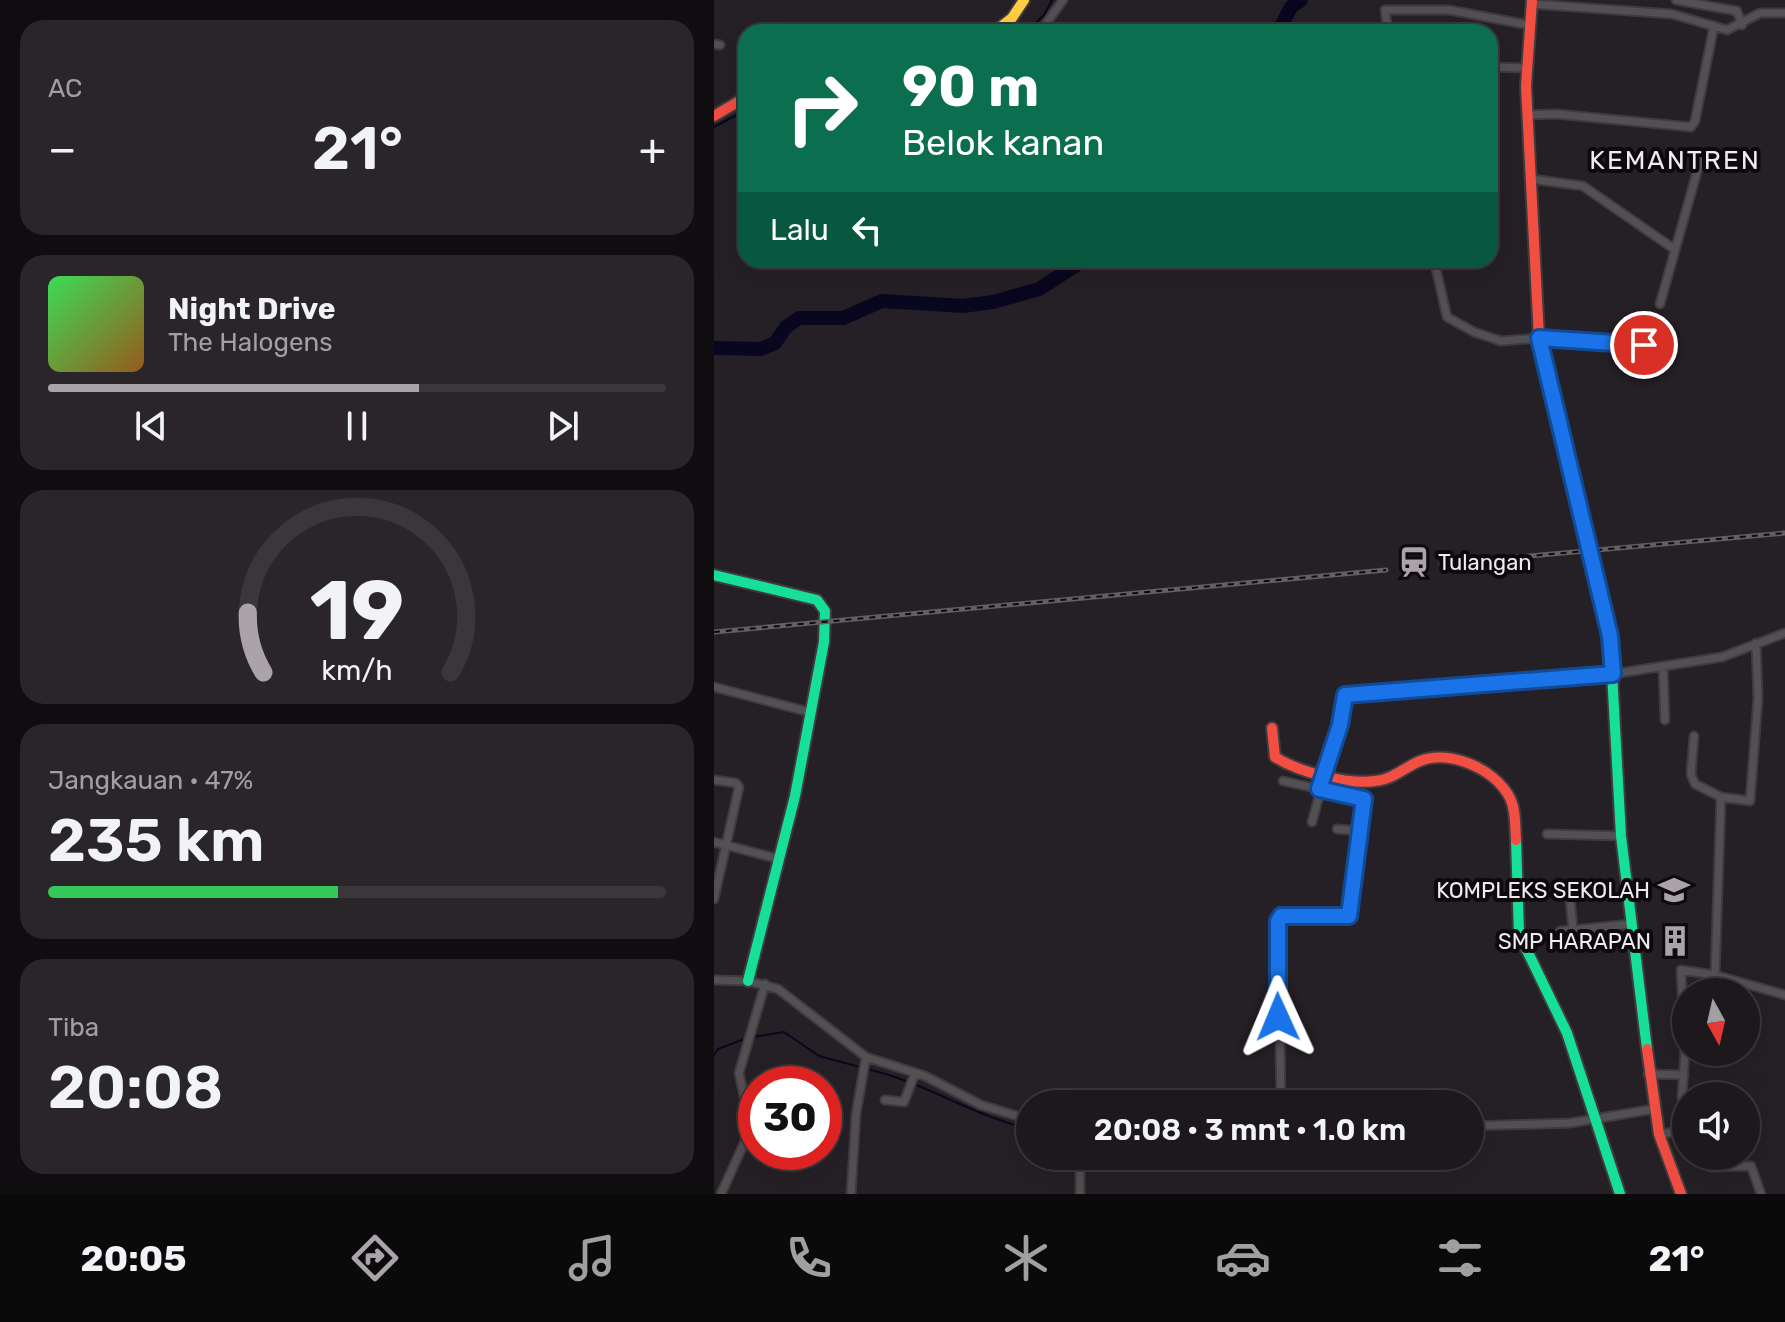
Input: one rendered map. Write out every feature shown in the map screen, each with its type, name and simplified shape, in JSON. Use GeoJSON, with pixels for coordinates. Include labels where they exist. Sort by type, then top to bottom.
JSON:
{"type":"FeatureCollection","features":[{"type":"Feature","properties":{"kind":"street"},"geometry":{"type":"LineString","coordinates":[[1004,24],[1024,0]]}},
{"type":"Feature","properties":{"kind":"street"},"geometry":{"type":"LineString","coordinates":[[1046,24],[1063,0]]}},
{"type":"Feature","properties":{"kind":"street"},"geometry":{"type":"LineString","coordinates":[[1385,0],[1387,24]]}},
{"type":"Feature","properties":{"kind":"street"},"geometry":{"type":"LineString","coordinates":[[1681,1194],[1659,1134],[1648,1074],[1644,1004],[1621,836],[1610,636],[1539,338],[1526,68],[1532,2],[1672,6],[1741,20]]}},
{"type":"Feature","properties":{"kind":"street"},"geometry":{"type":"LineString","coordinates":[[1672,6],[1702,14],[1714,26],[1731,30],[1741,20],[1757,14],[1785,13]]}},
{"type":"Feature","properties":{"kind":"street"},"geometry":{"type":"LineString","coordinates":[[1385,10],[1449,10],[1529,25]]}},
{"type":"Feature","properties":{"kind":"street"},"geometry":{"type":"LineString","coordinates":[[1527,115],[1556,114],[1691,127],[1695,121],[1714,26]]}},
{"type":"Feature","properties":{"kind":"street"},"geometry":{"type":"LineString","coordinates":[[1498,67],[1526,68]]}},
{"type":"Feature","properties":{"kind":"street"},"geometry":{"type":"LineString","coordinates":[[714,116],[738,102]]}},
{"type":"Feature","properties":{"kind":"street"},"geometry":{"type":"LineString","coordinates":[[1660,304],[1702,154]]}},
{"type":"Feature","properties":{"kind":"street"},"geometry":{"type":"LineString","coordinates":[[1531,179],[1583,186],[1674,249]]}},
{"type":"Feature","properties":{"kind":"street"},"geometry":{"type":"LineString","coordinates":[[1436,268],[1444,309],[1453,322],[1501,341],[1539,338],[1670,347]]}},
{"type":"Feature","properties":{"kind":"street"},"geometry":{"type":"LineString","coordinates":[[714,575],[822,602],[824,642],[795,796],[748,981]]}},
{"type":"Feature","properties":{"kind":"street"},"geometry":{"type":"LineString","coordinates":[[1312,822],[1347,694],[1613,674],[1722,657],[1785,633]]}},
{"type":"Feature","properties":{"kind":"street"},"geometry":{"type":"LineString","coordinates":[[1694,736],[1693,780],[1702,790],[1721,797],[1750,801],[1758,684],[1756,643]]}},
{"type":"Feature","properties":{"kind":"street"},"geometry":{"type":"LineString","coordinates":[[1663,667],[1665,720]]}},
{"type":"Feature","properties":{"kind":"street"},"geometry":{"type":"LineString","coordinates":[[714,687],[809,712]]}},
{"type":"Feature","properties":{"kind":"street"},"geometry":{"type":"LineString","coordinates":[[1272,728],[1275,757],[1279,762],[1363,797],[1349,916],[1286,914],[1278,921],[1281,1090]]}},
{"type":"Feature","properties":{"kind":"street"},"geometry":{"type":"LineString","coordinates":[[1283,781],[1380,782],[1422,760],[1448,757],[1474,765],[1508,794],[1514,808],[1519,934],[1567,1033],[1592,1119],[1620,1194]]}},
{"type":"Feature","properties":{"kind":"street"},"geometry":{"type":"LineString","coordinates":[[714,780],[727,780],[739,787],[714,897]]}},
{"type":"Feature","properties":{"kind":"street"},"geometry":{"type":"LineString","coordinates":[[1715,975],[1721,797]]}},
{"type":"Feature","properties":{"kind":"street"},"geometry":{"type":"LineString","coordinates":[[1337,829],[1360,831]]}},
{"type":"Feature","properties":{"kind":"street"},"geometry":{"type":"LineString","coordinates":[[1547,834],[1621,836]]}},
{"type":"Feature","properties":{"kind":"street"},"geometry":{"type":"LineString","coordinates":[[714,842],[779,859]]}},
{"type":"Feature","properties":{"kind":"street"},"geometry":{"type":"LineString","coordinates":[[1569,887],[1573,930]]}},
{"type":"Feature","properties":{"kind":"street"},"geometry":{"type":"LineString","coordinates":[[1560,931],[1631,924]]}},
{"type":"Feature","properties":{"kind":"street"},"geometry":{"type":"LineString","coordinates":[[1683,1082],[1679,975],[1685,968],[1785,995]]}},
{"type":"Feature","properties":{"kind":"street"},"geometry":{"type":"LineString","coordinates":[[714,980],[765,984],[785,993],[866,1057],[913,1079],[1016,1116]]}},
{"type":"Feature","properties":{"kind":"street"},"geometry":{"type":"LineString","coordinates":[[721,1194],[752,1124],[739,1073],[765,984]]}},
{"type":"Feature","properties":{"kind":"street"},"geometry":{"type":"LineString","coordinates":[[851,1194],[866,1057]]}},
{"type":"Feature","properties":{"kind":"street"},"geometry":{"type":"LineString","coordinates":[[1648,1074],[1684,1075]]}},
{"type":"Feature","properties":{"kind":"street"},"geometry":{"type":"LineString","coordinates":[[885,1100],[904,1102],[913,1079]]}},
{"type":"Feature","properties":{"kind":"street"},"geometry":{"type":"LineString","coordinates":[[1484,1125],[1592,1119],[1654,1109]]}},
{"type":"Feature","properties":{"kind":"street"},"geometry":{"type":"LineString","coordinates":[[1659,1134],[1672,1133]]}},
{"type":"Feature","properties":{"kind":"street"},"geometry":{"type":"LineString","coordinates":[[1080,1170],[1080,1194]]}},
{"type":"Feature","properties":{"kind":"street"},"geometry":{"type":"LineString","coordinates":[[1752,1170],[1761,1194]]}},
{"type":"Feature","properties":{"kind":"waterway"},"geometry":{"type":"LineString","coordinates":[[1034,24],[1052,0]]}},
{"type":"Feature","properties":{"kind":"waterway"},"geometry":{"type":"LineString","coordinates":[[1282,24],[1291,7],[1301,0]]}},
{"type":"Feature","properties":{"kind":"waterway"},"geometry":{"type":"LineString","coordinates":[[714,127],[738,114]]}},
{"type":"Feature","properties":{"kind":"waterway"},"geometry":{"type":"LineString","coordinates":[[714,348],[761,349],[775,343],[786,327],[799,318],[843,318],[882,301],[963,306],[993,302],[1039,289],[1072,268]]}},
{"type":"Feature","properties":{"kind":"waterway"},"geometry":{"type":"LineString","coordinates":[[753,1037],[784,1032],[819,1056],[860,1067]]}},
{"type":"Feature","properties":{"kind":"waterway"},"geometry":{"type":"LineString","coordinates":[[714,1055],[718,1049],[747,1038]]}},
{"type":"Feature","properties":{"kind":"waterway"},"geometry":{"type":"LineString","coordinates":[[867,1069],[1016,1125]]}},
{"type":"Feature","properties":{"kind":"railway"},"geometry":{"type":"LineString","coordinates":[[1441,564],[1785,533]]}},
{"type":"Feature","properties":{"kind":"railway"},"geometry":{"type":"LineString","coordinates":[[714,632],[1386,570]]}},
{"type":"Feature","properties":{"kind":"traffic: fast"},"geometry":{"type":"LineString","coordinates":[[1593,565],[1610,636],[1621,836],[1647,1049]]}},
{"type":"Feature","properties":{"kind":"traffic: fast"},"geometry":{"type":"LineString","coordinates":[[714,575],[817,600],[825,611],[824,642],[795,796],[748,981]]}},
{"type":"Feature","properties":{"kind":"traffic: fast"},"geometry":{"type":"LineString","coordinates":[[1516,840],[1519,934],[1567,1033],[1620,1194]]}},
{"type":"Feature","properties":{"kind":"traffic: slow"},"geometry":{"type":"LineString","coordinates":[[1004,24],[1024,0]]}},
{"type":"Feature","properties":{"kind":"traffic: jam"},"geometry":{"type":"LineString","coordinates":[[1532,0],[1526,86],[1539,338],[1593,565]]}},
{"type":"Feature","properties":{"kind":"traffic: jam"},"geometry":{"type":"LineString","coordinates":[[714,116],[738,102]]}},
{"type":"Feature","properties":{"kind":"traffic: jam"},"geometry":{"type":"LineString","coordinates":[[1272,728],[1275,757],[1297,768],[1337,779],[1381,780],[1432,758],[1471,764],[1494,778],[1510,798],[1516,840]]}},
{"type":"Feature","properties":{"kind":"traffic: jam"},"geometry":{"type":"LineString","coordinates":[[1647,1049],[1659,1134],[1681,1194]]}},
{"type":"Feature","properties":{"kind":"place","name":"Tulangan"},"geometry":{"type":"Point","coordinates":[1414,562]}},
{"type":"Feature","properties":{"kind":"place","name":"KOMPLEKS SEKOLAH"},"geometry":{"type":"Point","coordinates":[1674,890]}},
{"type":"Feature","properties":{"kind":"place","name":"SMP HARAPAN"},"geometry":{"type":"Point","coordinates":[1675,941]}},
{"type":"Feature","properties":{"kind":"district","name":"KEMANTREN"},"geometry":{"type":"Point","coordinates":[1675,160]}},
{"type":"Feature","properties":{"kind":"route"},"geometry":{"type":"LineString","coordinates":[[1278,1017],[1278,921],[1281,916],[1294,913],[1349,916],[1364,799],[1360,795],[1319,789],[1340,725],[1345,695],[1483,687],[1613,674],[1610,636],[1539,338],[1644,345]]}}]}
